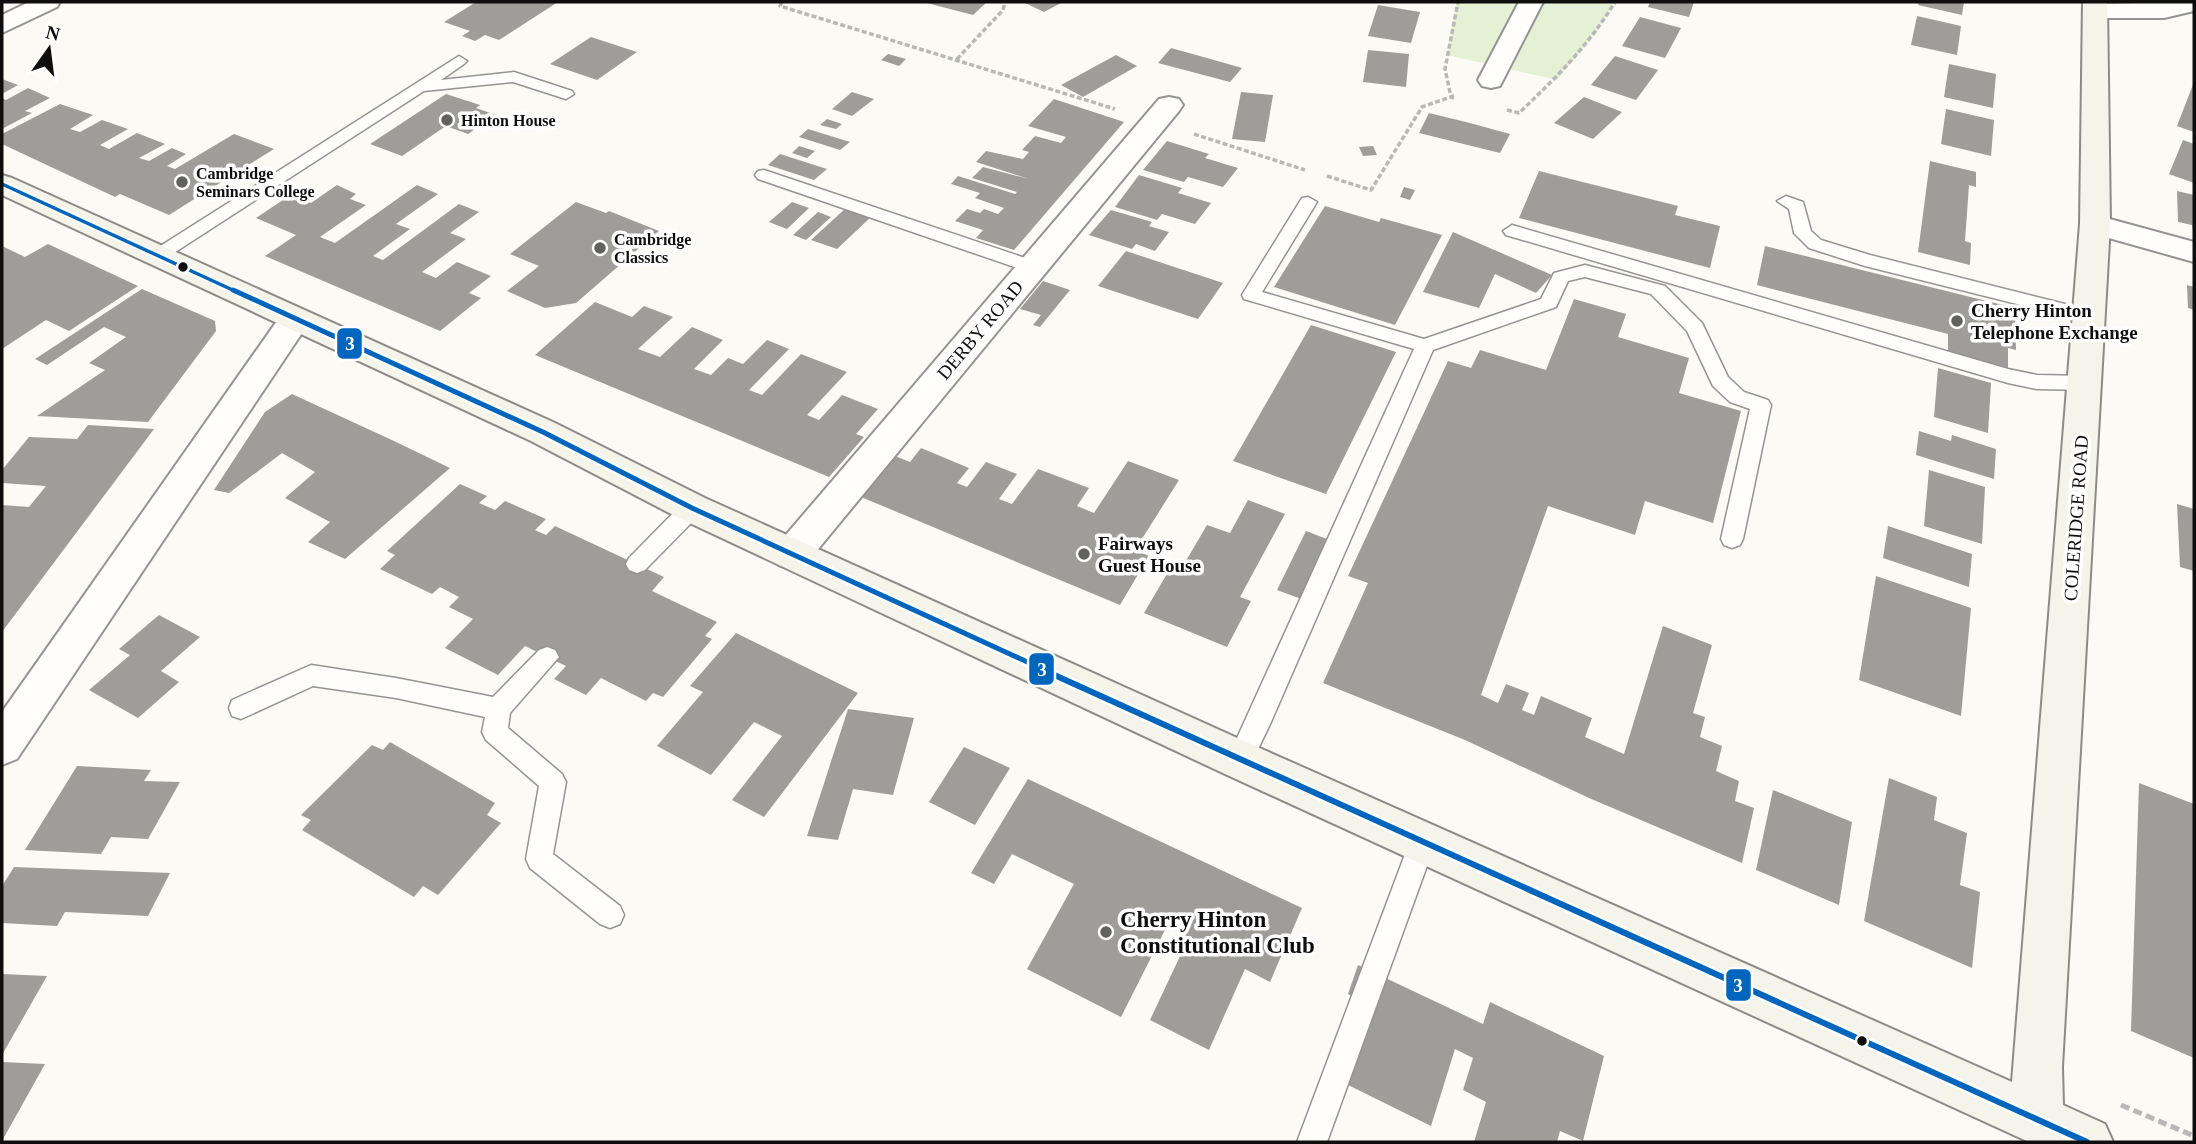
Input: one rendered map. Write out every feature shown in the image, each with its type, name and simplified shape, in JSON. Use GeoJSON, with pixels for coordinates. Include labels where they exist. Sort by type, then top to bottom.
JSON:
{"type":"FeatureCollection","features":[{"type":"Feature","properties":{"kind":"street"},"geometry":{"type":"LineString","coordinates":[[2,24],[48,2]]}},
{"type":"Feature","properties":{"kind":"street"},"geometry":{"type":"LineString","coordinates":[[1492,80],[1531,2]]}},
{"type":"Feature","properties":{"kind":"street"},"geometry":{"type":"LineString","coordinates":[[2095,6],[2138,13],[2192,6]]}},
{"type":"Feature","properties":{"kind":"street","name":"COLERIDGE ROAD"},"geometry":{"type":"LineString","coordinates":[[2036,1130],[2038,1053],[2095,225],[2095,6]]}},
{"type":"Feature","properties":{"kind":"street","name":"DERBY ROAD"},"geometry":{"type":"LineString","coordinates":[[792,554],[1166,107]]}},
{"type":"Feature","properties":{"kind":"street"},"geometry":{"type":"LineString","coordinates":[[2,184],[543,432],[692,508],[1240,760],[1423,841],[2036,1130],[2087,1142]]}},
{"type":"Feature","properties":{"kind":"street"},"geometry":{"type":"LineString","coordinates":[[2095,225],[2194,252]]}},
{"type":"Feature","properties":{"kind":"street"},"geometry":{"type":"LineString","coordinates":[[2,746],[295,318]]}},
{"type":"Feature","properties":{"kind":"lane"},"geometry":{"type":"LineString","coordinates":[[157,256],[459,61]]}},
{"type":"Feature","properties":{"kind":"lane"},"geometry":{"type":"LineString","coordinates":[[419,87],[513,77],[565,94]]}},
{"type":"Feature","properties":{"kind":"lane"},"geometry":{"type":"LineString","coordinates":[[764,176],[1033,267]]}},
{"type":"Feature","properties":{"kind":"lane"},"geometry":{"type":"LineString","coordinates":[[1786,201],[1797,206],[1803,233],[1815,244],[1865,260],[2089,316]]}},
{"type":"Feature","properties":{"kind":"lane"},"geometry":{"type":"LineString","coordinates":[[1308,202],[1251,295],[1425,346],[1549,303],[1561,278],[1585,271],[1658,290],[1695,328],[1720,381],[1737,397],[1761,405],[1732,539]]}},
{"type":"Feature","properties":{"kind":"lane"},"geometry":{"type":"LineString","coordinates":[[1512,231],[2008,376],[2037,382],[2085,383]]}},
{"type":"Feature","properties":{"kind":"lane"},"geometry":{"type":"LineString","coordinates":[[1240,760],[1425,346]]}},
{"type":"Feature","properties":{"kind":"lane"},"geometry":{"type":"LineString","coordinates":[[637,564],[692,508]]}},
{"type":"Feature","properties":{"kind":"lane"},"geometry":{"type":"LineString","coordinates":[[547,657],[498,709],[495,732],[553,782],[539,859],[610,915]]}},
{"type":"Feature","properties":{"kind":"lane"},"geometry":{"type":"LineString","coordinates":[[241,708],[311,675],[396,688],[498,709]]}},
{"type":"Feature","properties":{"kind":"lane"},"geometry":{"type":"LineString","coordinates":[[1312,1142],[1423,841]]}},
{"type":"Feature","properties":{"kind":"path"},"geometry":{"type":"LineString","coordinates":[[782,2],[780,6],[957,59],[1166,107],[1307,170]]}},
{"type":"Feature","properties":{"kind":"path"},"geometry":{"type":"LineString","coordinates":[[957,59],[1003,10],[1005,2]]}},
{"type":"Feature","properties":{"kind":"path"},"geometry":{"type":"LineString","coordinates":[[1320,174],[1371,190],[1422,107],[1451,97]]}},
{"type":"Feature","properties":{"kind":"green space"},"geometry":{"type":"Polygon","coordinates":[[[1457,2],[1614,2],[1598,30],[1557,80],[1447,55],[1457,2]]]}},
{"type":"Feature","properties":{"kind":"building"},"geometry":{"type":"Polygon","coordinates":[[[476,2],[558,2],[499,40],[485,35],[475,41],[462,36],[470,31],[444,22],[476,2]]]}},
{"type":"Feature","properties":{"kind":"building"},"geometry":{"type":"Polygon","coordinates":[[[923,2],[987,2],[973,15],[923,2]]]}},
{"type":"Feature","properties":{"kind":"building"},"geometry":{"type":"Polygon","coordinates":[[[1023,2],[1063,2],[1044,12],[1023,2]]]}},
{"type":"Feature","properties":{"kind":"building"},"geometry":{"type":"Polygon","coordinates":[[[1650,2],[1694,2],[1689,17],[1648,7],[1650,2]]]}},
{"type":"Feature","properties":{"kind":"building"},"geometry":{"type":"Polygon","coordinates":[[[1919,2],[1964,2],[1962,15],[1918,5],[1919,2]]]}},
{"type":"Feature","properties":{"kind":"building"},"geometry":{"type":"Polygon","coordinates":[[[1378,5],[1420,12],[1411,43],[1368,36],[1378,5]]]}},
{"type":"Feature","properties":{"kind":"building"},"geometry":{"type":"Polygon","coordinates":[[[1917,16],[1961,26],[1957,55],[1911,45],[1917,16]]]}},
{"type":"Feature","properties":{"kind":"building"},"geometry":{"type":"Polygon","coordinates":[[[1640,17],[1681,28],[1665,58],[1622,46],[1640,17]]]}},
{"type":"Feature","properties":{"kind":"building"},"geometry":{"type":"Polygon","coordinates":[[[591,37],[637,52],[597,80],[550,64],[591,37]]]}},
{"type":"Feature","properties":{"kind":"building"},"geometry":{"type":"Polygon","coordinates":[[[1171,48],[1242,68],[1230,82],[1158,63],[1171,48]]]}},
{"type":"Feature","properties":{"kind":"building"},"geometry":{"type":"Polygon","coordinates":[[[1368,50],[1409,54],[1406,87],[1363,82],[1368,50]]]}},
{"type":"Feature","properties":{"kind":"building"},"geometry":{"type":"Polygon","coordinates":[[[888,54],[906,59],[899,66],[881,60],[888,54]]]}},
{"type":"Feature","properties":{"kind":"building"},"geometry":{"type":"Polygon","coordinates":[[[1116,55],[1137,66],[1083,97],[1061,85],[1116,55]]]}},
{"type":"Feature","properties":{"kind":"building"},"geometry":{"type":"Polygon","coordinates":[[[1615,56],[1658,70],[1636,100],[1591,85],[1615,56]]]}},
{"type":"Feature","properties":{"kind":"building"},"geometry":{"type":"Polygon","coordinates":[[[1949,64],[1996,74],[1993,108],[1944,97],[1949,64]]]}},
{"type":"Feature","properties":{"kind":"building"},"geometry":{"type":"Polygon","coordinates":[[[2,79],[18,85],[2,94],[2,79]]]}},
{"type":"Feature","properties":{"kind":"building"},"geometry":{"type":"Polygon","coordinates":[[[2194,82],[2194,132],[2177,126],[2194,82]]]}},
{"type":"Feature","properties":{"kind":"building"},"geometry":{"type":"Polygon","coordinates":[[[28,88],[50,98],[25,111],[32,113],[2,129],[2,98],[6,100],[28,88]]]}},
{"type":"Feature","properties":{"kind":"building"},"geometry":{"type":"Polygon","coordinates":[[[852,92],[874,99],[852,116],[832,109],[852,92]]]}},
{"type":"Feature","properties":{"kind":"building"},"geometry":{"type":"Polygon","coordinates":[[[1241,92],[1273,95],[1265,142],[1232,139],[1241,92]]]}},
{"type":"Feature","properties":{"kind":"building","name":"Hinton House"},"geometry":{"type":"Polygon","coordinates":[[[446,94],[480,105],[476,108],[496,115],[468,134],[446,126],[402,156],[370,144],[446,94]]]}},
{"type":"Feature","properties":{"kind":"building"},"geometry":{"type":"Polygon","coordinates":[[[1584,97],[1622,112],[1593,139],[1554,123],[1584,97]]]}},
{"type":"Feature","properties":{"kind":"building"},"geometry":{"type":"Polygon","coordinates":[[[1054,99],[1124,122],[1014,250],[976,238],[983,230],[955,221],[967,209],[980,213],[984,209],[998,214],[1004,208],[975,198],[980,193],[951,184],[958,176],[1015,194],[1017,192],[972,178],[983,167],[1029,179],[976,162],[986,151],[1023,159],[1029,152],[1022,150],[1035,136],[1061,143],[1066,137],[1028,126],[1054,99]]]}},
{"type":"Feature","properties":{"kind":"building"},"geometry":{"type":"Polygon","coordinates":[[[60,104],[93,115],[70,129],[80,132],[102,120],[128,129],[100,145],[109,149],[137,133],[165,144],[139,158],[149,161],[172,148],[186,154],[167,166],[175,169],[234,134],[274,149],[169,215],[120,194],[115,197],[2,144],[2,134],[60,104]]]}},
{"type":"Feature","properties":{"kind":"building"},"geometry":{"type":"Polygon","coordinates":[[[1946,109],[1994,120],[1991,156],[1941,144],[1946,109]]]}},
{"type":"Feature","properties":{"kind":"building"},"geometry":{"type":"Polygon","coordinates":[[[1429,113],[1510,134],[1500,153],[1419,133],[1429,113]]]}},
{"type":"Feature","properties":{"kind":"building"},"geometry":{"type":"Polygon","coordinates":[[[827,119],[842,124],[836,129],[820,125],[827,119]]]}},
{"type":"Feature","properties":{"kind":"building"},"geometry":{"type":"Polygon","coordinates":[[[808,129],[850,142],[840,150],[799,137],[808,129]]]}},
{"type":"Feature","properties":{"kind":"building"},"geometry":{"type":"Polygon","coordinates":[[[2183,140],[2194,144],[2194,183],[2169,174],[2183,140]]]}},
{"type":"Feature","properties":{"kind":"building"},"geometry":{"type":"Polygon","coordinates":[[[1167,141],[1209,154],[1205,158],[1238,168],[1223,187],[1188,177],[1184,182],[1143,170],[1167,141]]]}},
{"type":"Feature","properties":{"kind":"building"},"geometry":{"type":"Polygon","coordinates":[[[799,146],[815,151],[807,158],[792,153],[799,146]]]}},
{"type":"Feature","properties":{"kind":"building"},"geometry":{"type":"Polygon","coordinates":[[[1373,146],[1377,155],[1363,156],[1359,147],[1373,146]]]}},
{"type":"Feature","properties":{"kind":"building"},"geometry":{"type":"Polygon","coordinates":[[[780,154],[827,169],[814,180],[768,165],[780,154]]]}},
{"type":"Feature","properties":{"kind":"building"},"geometry":{"type":"Polygon","coordinates":[[[1930,161],[1976,172],[1976,187],[1969,185],[1965,241],[1971,243],[1970,265],[1918,252],[1930,161]]]}},
{"type":"Feature","properties":{"kind":"building"},"geometry":{"type":"Polygon","coordinates":[[[1539,171],[1678,206],[1675,215],[1720,226],[1710,268],[1519,218],[1539,171]]]}},
{"type":"Feature","properties":{"kind":"building"},"geometry":{"type":"Polygon","coordinates":[[[1139,175],[1182,188],[1178,193],[1211,203],[1195,224],[1162,214],[1157,220],[1115,207],[1139,175]]]}},
{"type":"Feature","properties":{"kind":"building"},"geometry":{"type":"Polygon","coordinates":[[[337,185],[356,194],[350,199],[366,205],[320,237],[335,243],[417,185],[438,194],[396,224],[410,229],[373,256],[383,260],[459,204],[479,212],[450,233],[466,239],[422,272],[436,278],[457,262],[491,276],[469,293],[481,298],[440,331],[265,256],[296,235],[256,218],[292,194],[311,203],[337,185]]]}},
{"type":"Feature","properties":{"kind":"building"},"geometry":{"type":"Polygon","coordinates":[[[1404,187],[1415,190],[1410,200],[1400,197],[1404,187]]]}},
{"type":"Feature","properties":{"kind":"building"},"geometry":{"type":"Polygon","coordinates":[[[2177,191],[2194,195],[2194,236],[2192,225],[2178,222],[2177,191]]]}},
{"type":"Feature","properties":{"kind":"building","name":"Cambridge Classics"},"geometry":{"type":"Polygon","coordinates":[[[576,202],[606,213],[609,211],[659,231],[576,303],[545,308],[507,291],[539,266],[510,254],[576,202]]]}},
{"type":"Feature","properties":{"kind":"building"},"geometry":{"type":"Polygon","coordinates":[[[792,202],[809,208],[787,229],[769,222],[792,202]]]}},
{"type":"Feature","properties":{"kind":"building"},"geometry":{"type":"Polygon","coordinates":[[[1325,206],[1379,222],[1381,218],[1442,235],[1395,325],[1274,287],[1325,206]]]}},
{"type":"Feature","properties":{"kind":"building"},"geometry":{"type":"Polygon","coordinates":[[[847,207],[872,216],[837,249],[811,240],[847,207]]]}},
{"type":"Feature","properties":{"kind":"building"},"geometry":{"type":"Polygon","coordinates":[[[1111,210],[1152,222],[1149,226],[1169,232],[1155,251],[1136,244],[1132,249],[1089,235],[1111,210]]]}},
{"type":"Feature","properties":{"kind":"building"},"geometry":{"type":"Polygon","coordinates":[[[818,212],[831,217],[806,240],[793,235],[818,212]]]}},
{"type":"Feature","properties":{"kind":"building"},"geometry":{"type":"Polygon","coordinates":[[[1453,232],[1552,275],[1536,293],[1495,274],[1479,308],[1423,292],[1453,232]]]}},
{"type":"Feature","properties":{"kind":"building"},"geometry":{"type":"Polygon","coordinates":[[[48,244],[138,286],[69,331],[46,320],[2,349],[2,246],[25,257],[48,244]]]}},
{"type":"Feature","properties":{"kind":"building","name":"Cherry Hinton Telephone Exchange"},"geometry":{"type":"Polygon","coordinates":[[[1765,246],[2015,308],[2016,350],[2008,348],[2008,371],[1948,355],[1948,334],[1757,285],[1765,246]]]}},
{"type":"Feature","properties":{"kind":"building"},"geometry":{"type":"Polygon","coordinates":[[[1126,251],[1223,283],[1198,319],[1098,286],[1126,251]]]}},
{"type":"Feature","properties":{"kind":"building"},"geometry":{"type":"Polygon","coordinates":[[[1043,281],[1070,290],[1040,327],[1033,325],[1041,315],[1020,309],[1043,281]]]}},
{"type":"Feature","properties":{"kind":"building"},"geometry":{"type":"Polygon","coordinates":[[[2187,285],[2194,287],[2194,310],[2188,308],[2187,285]]]}},
{"type":"Feature","properties":{"kind":"building"},"geometry":{"type":"Polygon","coordinates":[[[142,289],[215,321],[216,331],[148,422],[37,416],[105,370],[89,363],[126,337],[104,327],[47,365],[35,359],[142,289]]]}},
{"type":"Feature","properties":{"kind":"building"},"geometry":{"type":"Polygon","coordinates":[[[1574,299],[1626,314],[1618,337],[1689,358],[1679,393],[1741,411],[1713,523],[1645,501],[1635,535],[1548,506],[1481,695],[1498,703],[1506,684],[1529,693],[1522,710],[1534,715],[1541,696],[1592,718],[1585,737],[1624,754],[1663,626],[1712,645],[1693,713],[1705,717],[1700,737],[1722,746],[1716,771],[1739,781],[1735,801],[1754,808],[1742,863],[1589,798],[1465,740],[1323,683],[1368,583],[1348,576],[1448,361],[1471,368],[1480,350],[1546,370],[1574,299]]]}},
{"type":"Feature","properties":{"kind":"building"},"geometry":{"type":"Polygon","coordinates":[[[595,302],[632,317],[644,306],[673,317],[638,349],[660,357],[692,327],[723,340],[694,369],[711,375],[728,358],[743,364],[767,340],[789,349],[749,390],[762,395],[801,354],[847,372],[807,415],[819,420],[842,395],[878,409],[856,434],[864,437],[829,477],[535,355],[595,302]]]}},
{"type":"Feature","properties":{"kind":"building"},"geometry":{"type":"Polygon","coordinates":[[[1311,325],[1396,352],[1326,494],[1233,461],[1311,325]]]}},
{"type":"Feature","properties":{"kind":"building"},"geometry":{"type":"Polygon","coordinates":[[[1938,368],[1991,383],[1988,433],[1934,417],[1938,368]]]}},
{"type":"Feature","properties":{"kind":"building"},"geometry":{"type":"Polygon","coordinates":[[[292,394],[450,468],[345,559],[308,542],[330,522],[285,498],[315,472],[282,453],[229,493],[214,490],[265,412],[292,394]]]}},
{"type":"Feature","properties":{"kind":"building"},"geometry":{"type":"Polygon","coordinates":[[[88,425],[154,429],[2,632],[2,505],[29,507],[46,486],[2,483],[2,470],[29,437],[77,439],[88,425]]]}},
{"type":"Feature","properties":{"kind":"building"},"geometry":{"type":"Polygon","coordinates":[[[1919,431],[1951,441],[1952,435],[1996,449],[1994,479],[1916,455],[1919,431]]]}},
{"type":"Feature","properties":{"kind":"building"},"geometry":{"type":"Polygon","coordinates":[[[921,448],[969,468],[957,483],[967,487],[986,462],[1017,474],[999,499],[1012,504],[1038,469],[1089,488],[1077,506],[1094,513],[1128,461],[1179,480],[1135,550],[1149,556],[1120,605],[861,497],[895,456],[910,462],[921,448]]]}},
{"type":"Feature","properties":{"kind":"building"},"geometry":{"type":"Polygon","coordinates":[[[1929,470],[1985,487],[1982,544],[1924,526],[1929,470]]]}},
{"type":"Feature","properties":{"kind":"building"},"geometry":{"type":"Polygon","coordinates":[[[460,484],[487,496],[479,503],[495,510],[505,501],[546,519],[535,530],[546,535],[555,526],[664,577],[652,591],[717,622],[705,636],[712,639],[663,697],[653,693],[646,701],[601,678],[586,695],[554,679],[566,666],[525,646],[498,675],[445,648],[473,619],[449,607],[459,597],[440,587],[432,594],[380,569],[395,555],[387,551],[460,484]]]}},
{"type":"Feature","properties":{"kind":"building"},"geometry":{"type":"Polygon","coordinates":[[[1248,500],[1285,514],[1240,597],[1251,601],[1227,647],[1144,613],[1171,567],[1180,571],[1207,525],[1230,533],[1248,500]]]}},
{"type":"Feature","properties":{"kind":"building"},"geometry":{"type":"Polygon","coordinates":[[[2177,504],[2194,509],[2194,571],[2180,567],[2177,504]]]}},
{"type":"Feature","properties":{"kind":"building"},"geometry":{"type":"Polygon","coordinates":[[[1888,526],[1972,554],[1969,587],[1883,558],[1888,526]]]}},
{"type":"Feature","properties":{"kind":"building"},"geometry":{"type":"Polygon","coordinates":[[[1306,531],[1332,541],[1304,600],[1277,590],[1306,531]]]}},
{"type":"Feature","properties":{"kind":"building"},"geometry":{"type":"Polygon","coordinates":[[[1876,576],[1971,608],[1961,716],[1859,680],[1876,576]]]}},
{"type":"Feature","properties":{"kind":"building"},"geometry":{"type":"Polygon","coordinates":[[[159,615],[200,637],[161,671],[179,682],[138,718],[89,690],[130,655],[119,649],[159,615]]]}},
{"type":"Feature","properties":{"kind":"building"},"geometry":{"type":"Polygon","coordinates":[[[736,633],[858,693],[764,817],[732,800],[782,736],[754,722],[711,775],[657,746],[703,692],[690,686],[736,633]]]}},
{"type":"Feature","properties":{"kind":"building"},"geometry":{"type":"Polygon","coordinates":[[[848,709],[914,718],[893,795],[853,789],[838,840],[807,836],[848,709]]]}},
{"type":"Feature","properties":{"kind":"building"},"geometry":{"type":"Polygon","coordinates":[[[390,742],[495,803],[487,815],[501,823],[438,895],[423,886],[414,897],[302,830],[311,820],[301,815],[372,745],[383,750],[390,742]]]}},
{"type":"Feature","properties":{"kind":"building"},"geometry":{"type":"Polygon","coordinates":[[[964,747],[1010,768],[975,825],[929,802],[964,747]]]}},
{"type":"Feature","properties":{"kind":"building"},"geometry":{"type":"Polygon","coordinates":[[[77,766],[151,770],[144,781],[180,782],[148,839],[111,837],[101,854],[25,850],[77,766]]]}},
{"type":"Feature","properties":{"kind":"building"},"geometry":{"type":"Polygon","coordinates":[[[1889,778],[1937,797],[1934,820],[1967,833],[1960,885],[1980,892],[1972,968],[1864,921],[1889,778]]]}},
{"type":"Feature","properties":{"kind":"building","name":"Cherry Hinton Constitutional Club"},"geometry":{"type":"Polygon","coordinates":[[[1028,779],[1302,908],[1270,982],[1245,969],[1209,1050],[1150,1020],[1189,937],[1167,926],[1121,1017],[1027,969],[1074,884],[1012,854],[994,884],[971,873],[1028,779]]]}},
{"type":"Feature","properties":{"kind":"building"},"geometry":{"type":"Polygon","coordinates":[[[2139,783],[2194,804],[2194,1058],[2131,1031],[2139,783]]]}},
{"type":"Feature","properties":{"kind":"building"},"geometry":{"type":"Polygon","coordinates":[[[1773,790],[1852,822],[1839,905],[1756,870],[1773,790]]]}},
{"type":"Feature","properties":{"kind":"building"},"geometry":{"type":"Polygon","coordinates":[[[14,867],[170,873],[148,916],[65,912],[57,926],[2,923],[2,886],[14,867]]]}},
{"type":"Feature","properties":{"kind":"building"},"geometry":{"type":"Polygon","coordinates":[[[1358,965],[1483,1024],[1490,1002],[1604,1056],[1583,1141],[1560,1131],[1557,1142],[1474,1142],[1486,1102],[1463,1090],[1473,1058],[1455,1049],[1431,1126],[1340,1081],[1368,1005],[1348,994],[1358,965]]]}},
{"type":"Feature","properties":{"kind":"building"},"geometry":{"type":"Polygon","coordinates":[[[2,974],[47,976],[2,1055],[2,974]]]}},
{"type":"Feature","properties":{"kind":"building"},"geometry":{"type":"Polygon","coordinates":[[[2,1062],[45,1064],[2,1141],[2,1062]]]}},
{"type":"Feature","properties":{"kind":"transit line","name":"3"},"geometry":{"type":"LineString","coordinates":[[2,184],[543,432],[692,508],[1240,760],[2087,1142]]}},
{"type":"Feature","properties":{"kind":"place","name":"Hinton House"},"geometry":{"type":"Point","coordinates":[447,120]}},
{"type":"Feature","properties":{"kind":"place","name":"Cambridge Seminars College"},"geometry":{"type":"Point","coordinates":[182,182]}},
{"type":"Feature","properties":{"kind":"place","name":"Cambridge Classics"},"geometry":{"type":"Point","coordinates":[600,248]}},
{"type":"Feature","properties":{"kind":"place","name":"Cherry Hinton Telephone Exchange"},"geometry":{"type":"Point","coordinates":[1957,321]}},
{"type":"Feature","properties":{"kind":"place","name":"Fairways Guest House"},"geometry":{"type":"Point","coordinates":[1084,554]}},
{"type":"Feature","properties":{"kind":"place","name":"Cherry Hinton Constitutional Club"},"geometry":{"type":"Point","coordinates":[1106,932]}}]}
